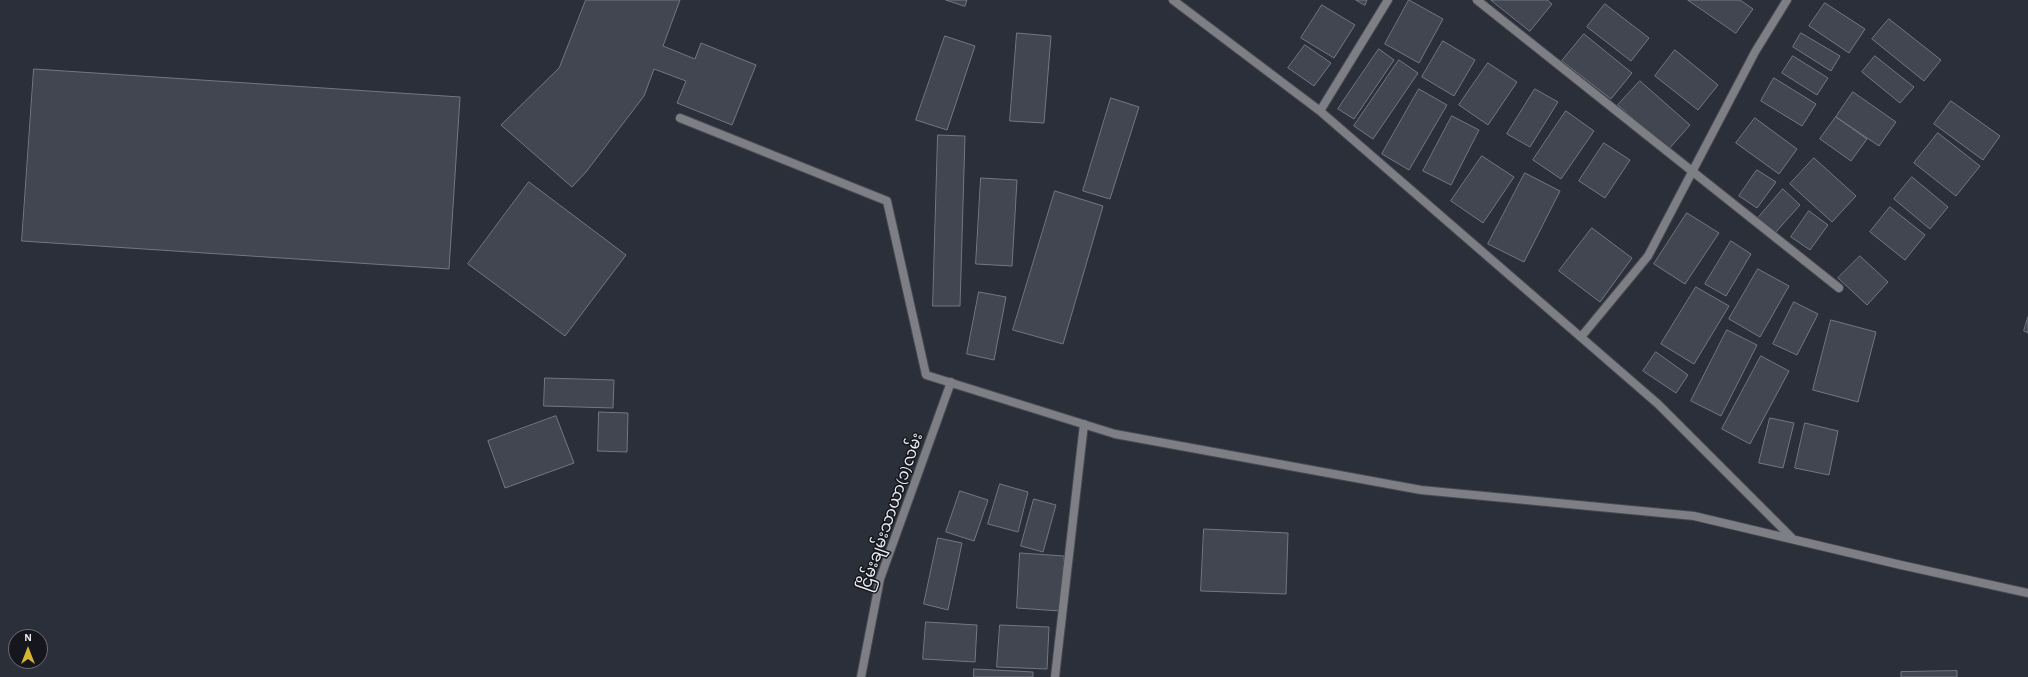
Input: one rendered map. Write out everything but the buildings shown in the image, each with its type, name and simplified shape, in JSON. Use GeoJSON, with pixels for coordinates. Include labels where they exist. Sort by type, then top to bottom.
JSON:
{"type":"FeatureCollection","features":[{"type":"Feature","properties":{"kind":"street"},"geometry":{"type":"LineString","coordinates":[[1173,0],[1320,111],[1581,337],[1658,404],[1794,540]]}},
{"type":"Feature","properties":{"kind":"street"},"geometry":{"type":"LineString","coordinates":[[1320,111],[1388,0]]}},
{"type":"Feature","properties":{"kind":"street"},"geometry":{"type":"LineString","coordinates":[[1477,0],[1839,288]]}},
{"type":"Feature","properties":{"kind":"street"},"geometry":{"type":"LineString","coordinates":[[1581,337],[1648,256],[1755,52],[1787,0]]}},
{"type":"Feature","properties":{"kind":"street"},"geometry":{"type":"LineString","coordinates":[[680,118],[887,201],[926,375],[1115,434],[1421,490],[1694,516],[1794,540],[2028,592]]}},
{"type":"Feature","properties":{"kind":"street","name":"ငြိမ်းချမ်းသာယာ(၁)လမ်း"},"geometry":{"type":"LineString","coordinates":[[861,677],[880,578],[951,382]]}},
{"type":"Feature","properties":{"kind":"street"},"geometry":{"type":"LineString","coordinates":[[1055,677],[1084,424]]}}]}
